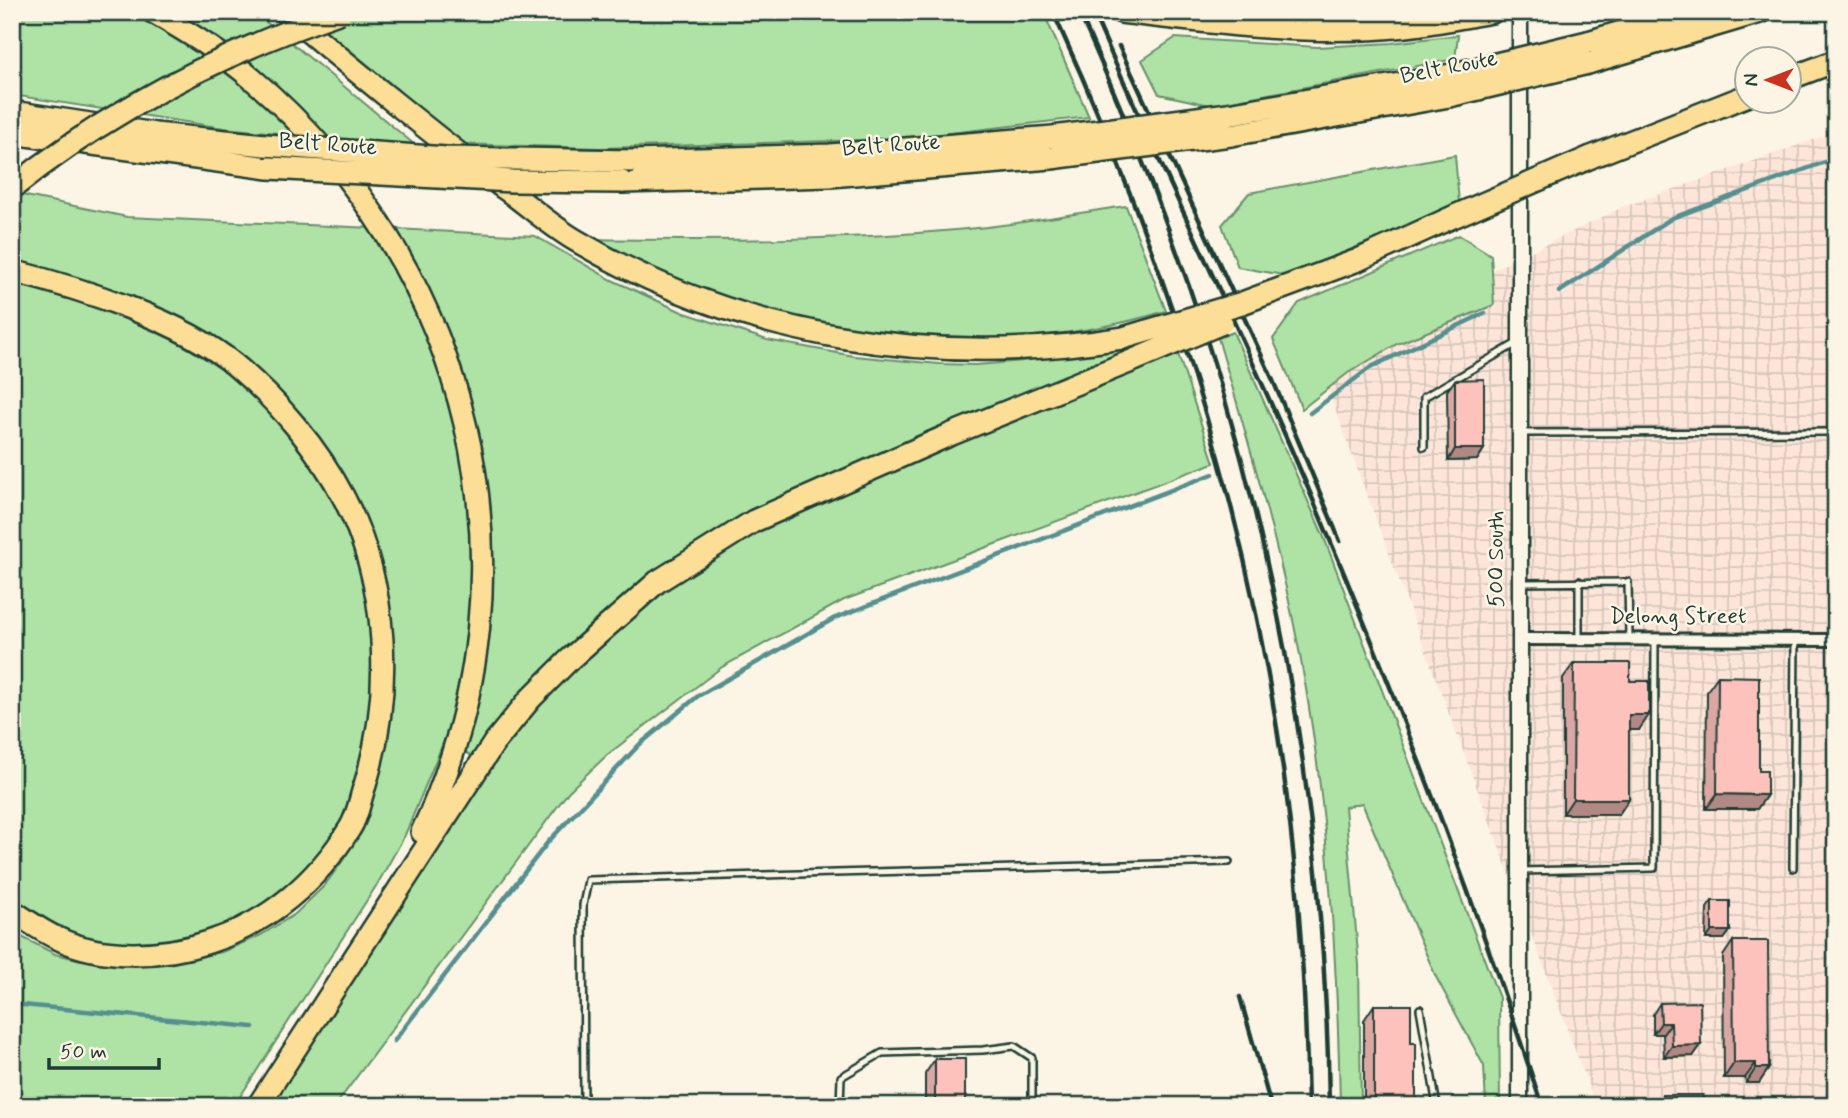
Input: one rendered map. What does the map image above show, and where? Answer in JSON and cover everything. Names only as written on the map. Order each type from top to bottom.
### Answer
[{"type":"highway","points":[[153,12],[249,76],[314,138],[354,186],[389,238],[427,310],[463,412],[480,509],[483,572],[473,677],[444,779],[387,906]]},
{"type":"highway","points":[[285,12],[442,142],[576,241],[653,281],[699,300],[798,331],[913,348],[1071,346],[1123,338],[1207,315],[1357,260]]},
{"type":"highway","points":[[12,188],[110,118],[171,83],[249,46],[341,12]]},
{"type":"highway","points":[[1121,12],[1264,26],[1348,28],[1405,26],[1492,12]]},
{"type":"highway","name":"Belt Route","points":[[1588,53],[1688,12]]},
{"type":"highway","name":"Belt Route","points":[[12,133],[269,168],[407,177],[622,182],[830,176],[1229,125],[1447,86],[1760,12]]},
{"type":"highway","points":[[1802,74],[1836,61]]},
{"type":"highway","points":[[258,1106],[494,743],[530,699],[657,582],[754,521],[947,436],[1251,311],[1357,260],[1591,157],[1732,102]]},
{"type":"highway","name":"Belt Route","points":[[12,112],[155,134],[446,158],[634,161],[1052,148]]},
{"type":"highway","points":[[12,271],[118,304],[152,318],[232,363],[262,391],[298,429],[344,498],[368,557],[382,622],[382,687],[373,759],[352,826],[313,877],[281,905],[253,924],[225,937],[195,947],[159,953],[123,953],[58,939],[12,911]]},
{"type":"street","name":"500 South","points":[[1520,12],[1520,1106]]},
{"type":"street","name":"Delong Street","points":[[1520,639],[1836,640]]},
{"type":"lane","points":[[1424,447],[1423,397],[1520,342]]},
{"type":"lane","points":[[1520,433],[1836,432]]},
{"type":"lane","points":[[1579,581],[1579,638]]},
{"type":"lane","points":[[1520,583],[1628,582],[1629,638]]},
{"type":"lane","points":[[1520,871],[1654,868],[1655,638]]},
{"type":"lane","points":[[1793,868],[1795,639]]},
{"type":"lane","points":[[584,1106],[583,905],[588,880],[1229,862]]},
{"type":"lane","points":[[1420,1009],[1437,1106]]},
{"type":"lane","points":[[840,1106],[841,1077],[882,1053],[983,1051],[1014,1046],[1032,1058],[1032,1106]]},
{"type":"shaded area","points":[[1836,132],[1836,1106],[1596,1106],[1315,356],[1623,207]]},
{"type":"green space","points":[[12,12],[135,12],[199,49],[231,73],[300,135],[224,128],[12,95]]},
{"type":"green space","points":[[172,12],[254,12],[415,145],[327,139],[254,71]]},
{"type":"green space","points":[[347,12],[991,12],[1046,18],[1089,117],[897,139],[601,148],[455,144],[309,25]]},
{"type":"green space","points":[[1200,12],[1406,12],[1311,18]]},
{"type":"green space","points":[[1458,35],[1455,59],[1210,105],[1159,94],[1142,60],[1175,38],[1317,47],[1392,43]]},
{"type":"green space","points":[[1455,155],[1459,203],[1289,276],[1238,267],[1222,225],[1249,193]]},
{"type":"green space","points":[[12,193],[127,217],[373,228],[438,359],[470,485],[474,604],[455,714],[405,835],[378,883],[234,1106],[12,1106],[12,932],[55,954],[81,960],[148,965],[222,952],[261,935],[295,914],[324,886],[344,859],[362,825],[377,783],[387,736],[358,516],[232,356],[12,264]]},
{"type":"green space","points":[[1126,206],[1166,311],[1051,335],[992,339],[874,333],[758,311],[687,290],[582,239],[730,240],[879,235],[996,226]]},
{"type":"green space","points":[[395,229],[535,236],[612,280],[682,312],[767,340],[854,356],[976,365],[1023,361],[1126,343],[1128,349],[786,495],[631,591],[552,661],[474,757],[463,751],[489,637],[493,584],[487,477],[463,373],[422,275]]},
{"type":"green space","points":[[1459,235],[1491,255],[1494,305],[1397,344],[1348,373],[1302,409],[1273,339],[1299,303]]},
{"type":"green space","points":[[12,283],[103,311],[161,334],[216,365],[241,385],[294,440],[322,482],[345,527],[366,594],[373,640],[374,687],[370,734],[358,780],[341,823],[316,861],[269,908],[254,917],[190,943],[154,946],[95,944],[12,909]]},
{"type":"green space","points":[[1233,332],[1323,535],[1499,998],[1500,1106],[1486,1106],[1484,1066],[1436,977],[1362,803],[1345,807],[1359,965],[1361,1106],[1340,1106],[1328,859],[1313,736],[1304,675],[1284,580],[1258,476],[1218,338]]},
{"type":"green space","points":[[1176,348],[1214,463],[844,600],[722,667],[607,755],[569,791],[335,1106],[272,1106],[480,779],[558,684],[658,593],[701,563],[781,519]]},
{"type":"building","points":[[1484,379],[1484,449],[1455,449],[1455,380]]},
{"type":"building","points":[[1574,663],[1630,663],[1630,681],[1649,681],[1649,715],[1629,715],[1629,799],[1573,799]]},
{"type":"building","points":[[1718,676],[1759,677],[1759,771],[1767,771],[1767,795],[1717,794]]},
{"type":"building","points":[[1712,901],[1730,901],[1730,931],[1712,931]]},
{"type":"building","points":[[1733,941],[1768,941],[1769,1068],[1756,1068],[1756,1063],[1734,1063]]},
{"type":"building","points":[[1700,1002],[1701,1045],[1672,1046],[1671,1023],[1661,1023],[1660,1003]]},
{"type":"building","points":[[1374,1005],[1411,1005],[1411,1043],[1416,1043],[1416,1106],[1374,1106]]},
{"type":"building","points":[[935,1059],[965,1059],[965,1106],[935,1106]]},
{"type":"building","points":[[1662,1095],[1703,1095],[1703,1106],[1662,1106]]},
{"type":"waterway","points":[[1559,292],[1672,218],[1836,158]]},
{"type":"waterway","points":[[1310,413],[1371,367],[1485,313]]},
{"type":"waterway","points":[[394,1041],[548,842],[639,745],[698,696],[835,618],[1213,474]]},
{"type":"waterway","points":[[12,1004],[253,1027]]},
{"type":"railway","points":[[1053,12],[1095,106],[1169,299],[1228,496],[1252,596],[1272,697],[1292,837],[1302,952],[1308,1106]]},
{"type":"railway","points":[[1079,12],[1140,155],[1194,301],[1249,486],[1269,573],[1287,661],[1312,838],[1321,927],[1329,1106]]},
{"type":"railway","points":[[1093,12],[1268,396],[1360,612],[1455,858],[1542,1106]]},
{"type":"railway","points":[[1119,46],[1272,378],[1340,541]]},
{"type":"railway","points":[[1240,997],[1271,1106]]}]
